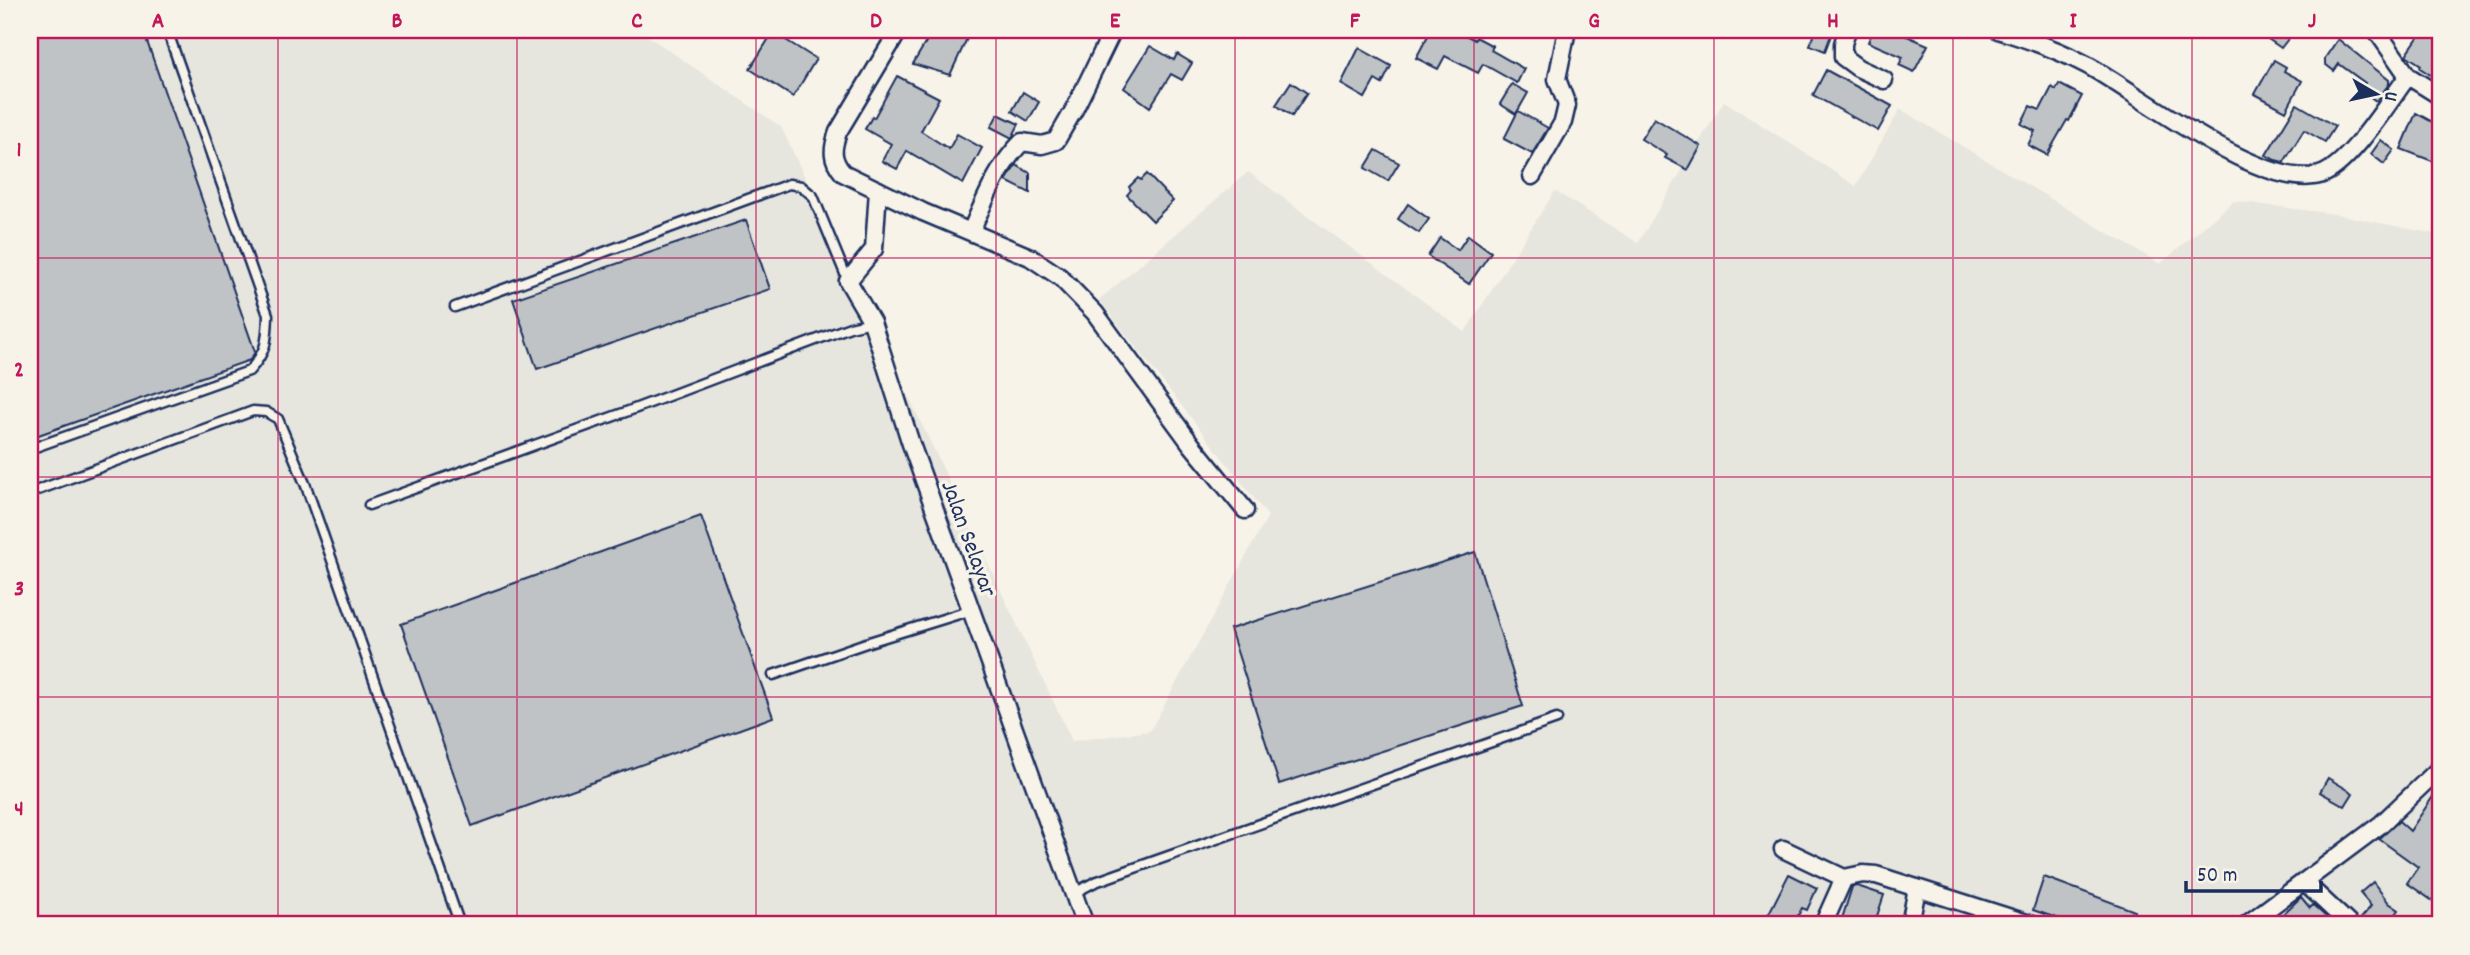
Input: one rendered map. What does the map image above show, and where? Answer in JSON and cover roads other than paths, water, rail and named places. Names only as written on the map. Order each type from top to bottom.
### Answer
[{"type":"street","points":[[899,30],[848,112],[833,145],[832,156],[843,173],[923,212],[1030,257],[1072,287],[1110,332],[1191,444],[1245,510]]},
{"type":"street","points":[[971,231],[1000,170],[1022,142],[1042,145],[1056,141],[1113,30]]},
{"type":"street","points":[[1532,176],[1563,122],[1567,106],[1557,79],[1567,30]]},
{"type":"street","points":[[1847,30],[1843,57],[1857,68],[1884,80]]},
{"type":"street","points":[[1998,30],[2086,64],[2229,152],[2263,167],[2296,177],[2322,174],[2341,161],[2408,76]]},
{"type":"street","points":[[2376,30],[2408,76],[2440,96]]},
{"type":"street","points":[[848,281],[874,249],[878,190]]},
{"type":"street","name":"Jalan Selayar","points":[[848,281],[872,322],[911,444],[1085,925]]},
{"type":"street","points":[[2246,925],[2380,825],[2440,768]]},
{"type":"street","points":[[1783,849],[1844,878],[1863,874],[1877,875],[2026,924]]},
{"type":"street","points":[[1823,925],[1844,878]]},
{"type":"street","points":[[2304,882],[2350,925]]},
{"type":"street","points":[[1910,925],[1917,888]]},
{"type":"lane","points":[[30,449],[249,371],[261,358],[267,342],[268,315],[167,30]]},
{"type":"lane","name":"Jalan Selayar","points":[[455,307],[789,184],[801,186],[813,196],[848,281]]},
{"type":"lane","points":[[369,505],[850,327],[872,322]]},
{"type":"lane","points":[[30,493],[253,411],[266,412],[278,419],[306,486],[460,925]]},
{"type":"lane","points":[[773,675],[972,610]]},
{"type":"lane","points":[[1074,893],[1095,882],[1557,719]]}]
